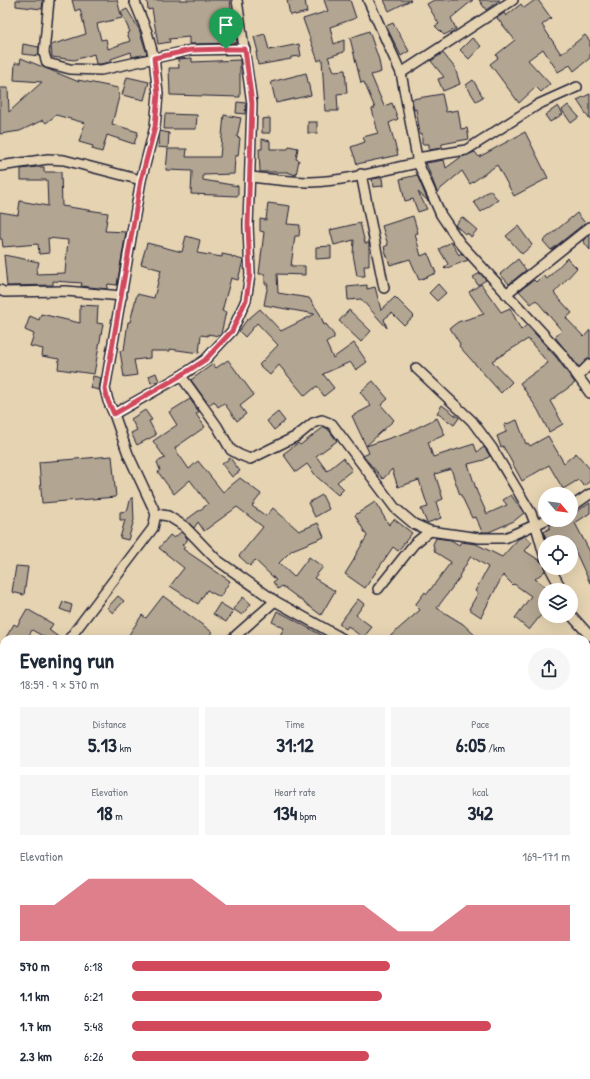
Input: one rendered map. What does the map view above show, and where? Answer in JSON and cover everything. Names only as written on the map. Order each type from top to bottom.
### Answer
[{"type":"street","points":[[49,0],[44,53],[47,63],[70,69],[101,70],[191,50],[245,49]]},
{"type":"street","points":[[73,635],[153,528],[156,514],[128,454],[105,389],[141,180],[155,127],[158,94],[154,58],[147,32],[134,0]]},
{"type":"street","points":[[114,414],[205,360],[232,331],[246,300],[250,275],[248,225],[252,103],[237,0]]},
{"type":"street","points":[[368,0],[401,73],[418,160],[441,215],[460,242],[561,353],[590,393]]},
{"type":"street","points":[[401,73],[513,0]]},
{"type":"street","points":[[250,177],[284,181],[313,182],[361,174],[466,150],[539,104],[577,86]]},
{"type":"street","points":[[0,166],[48,159],[64,160],[141,180]]},
{"type":"street","points":[[361,174],[384,288]]},
{"type":"street","points":[[506,294],[590,228]]},
{"type":"street","points":[[0,290],[4,292],[66,291],[122,296]]},
{"type":"street","points":[[578,376],[590,364]]},
{"type":"street","points":[[416,368],[472,421],[509,473],[536,526],[539,535]]},
{"type":"street","points":[[180,376],[217,426],[231,450],[240,455],[250,459],[297,436],[313,423],[322,420],[332,424],[395,508],[414,524],[430,531],[479,538],[505,538],[536,526]]},
{"type":"street","points":[[578,502],[590,494]]},
{"type":"street","points":[[156,514],[168,516],[184,526],[217,560],[275,601],[336,635]]},
{"type":"street","points":[[378,589],[414,544],[430,531]]},
{"type":"street","points":[[237,635],[275,601]]},
{"type":"street","points":[[578,623],[589,635]]},
{"type":"building","points":[[16,0],[43,0],[42,9],[16,6]]},
{"type":"building","points":[[72,0],[117,0],[122,18],[97,24],[101,40],[106,39],[108,49],[130,41],[127,33],[130,32],[121,12],[127,9],[139,29],[147,54],[132,57],[131,52],[111,59],[111,62],[100,64],[96,64],[94,54],[74,60],[52,57],[51,45],[86,34],[80,9],[75,11]]},
{"type":"building","points":[[147,0],[230,0],[233,29],[235,29],[237,43],[189,44],[189,37],[169,39],[170,42],[158,44],[152,9],[148,10]]},
{"type":"building","points":[[287,0],[305,0],[307,12],[290,15]]},
{"type":"building","points":[[324,0],[350,0],[356,18],[330,27],[334,44],[344,40],[344,52],[328,57],[334,71],[345,70],[347,93],[337,94],[338,111],[325,111],[322,59],[318,61],[303,19],[328,11]]},
{"type":"building","points":[[384,0],[411,0],[389,11]]},
{"type":"building","points":[[434,0],[473,0],[451,18],[456,29],[444,35],[435,26],[439,24],[427,4]]},
{"type":"building","points":[[479,0],[500,0],[486,10]]},
{"type":"building","points":[[535,0],[538,0],[551,18],[542,25],[561,54],[585,35],[590,41],[590,58],[574,71],[570,65],[558,72],[543,49],[528,60],[550,84],[541,92],[536,87],[519,103],[490,64],[498,58],[496,55],[515,40],[497,18],[504,13],[506,16],[521,4],[524,8]]},
{"type":"building","points":[[393,23],[409,51],[401,56],[386,26]]},
{"type":"building","points":[[369,31],[379,60],[381,72],[371,75],[384,106],[392,103],[398,119],[389,123],[398,155],[357,164],[351,147],[365,142],[363,137],[378,133],[372,109],[375,108],[364,82],[361,83],[350,38]]},
{"type":"building","points":[[265,34],[269,50],[299,44],[301,56],[258,65],[256,52],[258,52],[254,37]]},
{"type":"building","points":[[472,38],[481,46],[469,59],[460,50]]},
{"type":"building","points":[[23,44],[39,47],[39,56],[22,54]]},
{"type":"building","points":[[443,53],[455,68],[460,84],[443,91],[438,79],[444,77],[431,61]]},
{"type":"building","points":[[21,58],[79,82],[78,80],[118,88],[119,97],[112,124],[138,132],[134,144],[107,135],[102,152],[92,149],[93,146],[79,142],[85,123],[56,115],[46,123],[43,120],[20,131],[0,134],[0,88],[8,88],[9,112],[42,82],[14,80],[15,63],[20,63]]},
{"type":"building","points":[[192,58],[192,62],[240,60],[240,97],[170,95],[169,68],[179,68],[178,59]]},
{"type":"building","points":[[306,73],[311,95],[276,103],[271,82]]},
{"type":"building","points":[[127,77],[149,82],[144,100],[122,95]]},
{"type":"building","points":[[473,80],[483,97],[476,101],[466,85]]},
{"type":"building","points":[[442,94],[446,112],[458,110],[461,129],[467,128],[469,139],[442,144],[442,148],[429,150],[429,144],[422,144],[422,133],[420,134],[416,109],[414,110],[412,99]]},
{"type":"building","points":[[590,94],[590,120],[577,100]]},
{"type":"building","points":[[237,102],[246,103],[245,114],[236,113]]},
{"type":"building","points":[[568,105],[579,117],[571,123],[562,110]]},
{"type":"building","points":[[558,106],[563,114],[550,122],[545,115]]},
{"type":"building","points":[[165,114],[197,115],[196,129],[164,129]]},
{"type":"building","points":[[224,115],[241,118],[237,137],[240,138],[238,156],[235,156],[234,174],[203,175],[203,180],[238,186],[238,196],[191,194],[192,171],[166,170],[168,149],[187,149],[186,157],[220,157]]},
{"type":"building","points":[[270,118],[270,133],[262,133],[262,119]]},
{"type":"building","points":[[308,122],[317,122],[317,133],[308,133]]},
{"type":"building","points":[[160,131],[169,133],[168,148],[158,147]]},
{"type":"building","points":[[525,132],[548,178],[514,196],[497,165],[470,184],[462,171],[437,192],[426,163],[444,160],[446,168],[461,157],[475,152],[479,157]]},
{"type":"building","points":[[262,139],[270,141],[270,149],[288,149],[289,146],[298,148],[296,159],[299,160],[296,175],[287,172],[260,172],[259,149],[262,149]]},
{"type":"building","points":[[44,167],[44,172],[61,172],[62,206],[108,213],[105,231],[126,232],[117,285],[108,284],[107,289],[81,286],[82,283],[53,281],[53,285],[7,286],[4,255],[39,262],[36,274],[65,273],[68,240],[48,238],[49,253],[39,254],[38,244],[3,247],[2,239],[0,239],[0,212],[18,215],[20,201],[48,206],[47,180],[21,180],[21,169]]},
{"type":"building","points":[[417,175],[428,201],[418,192],[427,209],[418,212],[413,199],[405,201],[400,179]]},
{"type":"building","points":[[382,178],[383,186],[373,187],[372,179]]},
{"type":"building","points":[[490,190],[498,200],[481,212],[474,202]]},
{"type":"building","points":[[268,203],[290,206],[287,224],[300,225],[299,236],[295,236],[291,266],[305,266],[305,275],[277,274],[278,293],[309,298],[320,314],[324,325],[326,324],[334,335],[334,338],[326,343],[333,358],[354,343],[367,362],[356,370],[350,362],[323,374],[334,388],[324,396],[317,386],[305,396],[279,365],[270,375],[259,365],[278,345],[257,323],[245,337],[239,331],[246,321],[260,309],[281,331],[315,314],[264,305],[268,284],[265,284],[265,274],[259,274],[264,232],[260,231],[260,219],[266,220]]},
{"type":"building","points":[[577,213],[585,223],[551,250],[543,241]]},
{"type":"building","points":[[413,216],[418,233],[415,234],[421,256],[428,253],[436,273],[419,280],[410,259],[390,265],[384,247],[388,245],[382,226]]},
{"type":"building","points":[[462,217],[477,230],[471,237],[455,225]]},
{"type":"building","points":[[360,223],[365,243],[369,243],[369,266],[364,266],[365,276],[357,276],[353,254],[354,240],[334,245],[330,230]]},
{"type":"building","points":[[518,226],[532,245],[522,254],[506,236]]},
{"type":"building","points":[[590,235],[590,250],[583,241]]},
{"type":"building","points":[[186,236],[200,240],[197,253],[222,257],[222,254],[243,260],[238,280],[231,278],[222,311],[226,312],[221,334],[219,336],[208,334],[208,336],[201,335],[199,353],[170,349],[170,351],[150,351],[150,358],[134,360],[137,375],[124,377],[120,351],[124,350],[128,322],[130,322],[137,294],[154,298],[161,270],[141,264],[147,243],[182,252]]},
{"type":"building","points":[[451,242],[459,255],[461,253],[468,260],[445,269],[444,268],[448,264],[439,249]]},
{"type":"building","points":[[331,246],[331,258],[316,259],[316,247]]},
{"type":"building","points":[[567,258],[577,268],[554,293],[572,313],[566,318],[584,337],[590,330],[590,358],[579,367],[555,337],[562,331],[536,300],[531,304],[519,291],[534,280],[536,282],[543,275],[547,279]]},
{"type":"building","points":[[518,259],[526,270],[509,284],[500,274]]},
{"type":"building","points":[[480,273],[486,280],[478,285],[473,277]]},
{"type":"building","points":[[438,284],[446,293],[437,301],[429,293]]},
{"type":"building","points":[[481,284],[501,312],[510,308],[521,330],[527,325],[556,357],[575,383],[550,401],[563,424],[549,432],[538,410],[520,383],[548,363],[528,339],[492,361],[512,382],[501,393],[459,346],[460,344],[450,328],[458,322],[484,314],[469,292]]},
{"type":"building","points":[[367,285],[367,289],[375,287],[381,310],[395,297],[414,316],[404,325],[392,313],[384,319],[387,328],[361,299],[348,300],[347,287]]},
{"type":"building","points":[[80,305],[98,306],[97,323],[103,324],[94,374],[58,369],[59,359],[42,356],[43,349],[30,346],[34,334],[25,330],[30,316],[39,320],[41,314],[80,323]]},
{"type":"building","points":[[349,310],[371,331],[361,342],[339,321]]},
{"type":"building","points":[[228,360],[254,395],[240,406],[246,414],[237,421],[224,403],[218,407],[214,401],[209,405],[191,380],[213,364],[216,368]]},
{"type":"building","points":[[156,373],[159,381],[151,383],[149,376]]},
{"type":"building","points":[[93,376],[101,378],[99,390],[90,388]]},
{"type":"building","points":[[373,381],[388,399],[381,405],[394,420],[366,446],[352,416],[371,406],[360,392]]},
{"type":"building","points":[[190,399],[199,412],[196,414],[205,427],[175,449],[189,469],[198,461],[223,492],[240,478],[261,494],[252,506],[266,516],[273,508],[299,531],[318,523],[324,537],[292,550],[279,563],[294,577],[309,557],[323,567],[314,578],[335,591],[321,615],[282,586],[278,589],[273,582],[276,580],[255,560],[250,566],[239,556],[263,527],[237,507],[204,531],[198,522],[194,528],[186,520],[208,504],[190,480],[174,494],[158,472],[160,470],[157,462],[165,458],[153,441],[177,425],[169,412]]},
{"type":"building","points":[[442,405],[459,418],[454,425],[437,413]]},
{"type":"building","points":[[145,410],[152,420],[149,421],[156,435],[137,445],[131,433],[137,430],[131,419]]},
{"type":"building","points":[[278,412],[285,421],[274,430],[267,421]]},
{"type":"building","points":[[437,418],[445,435],[428,442],[433,457],[474,444],[477,452],[484,447],[490,456],[484,460],[468,464],[477,492],[487,514],[507,505],[503,500],[511,495],[524,513],[514,521],[489,532],[482,532],[476,517],[472,518],[460,495],[451,469],[435,474],[443,499],[436,502],[441,518],[427,523],[421,509],[428,507],[419,480],[398,487],[392,469],[383,479],[363,456],[369,453],[366,446],[408,432]]},
{"type":"building","points":[[517,420],[526,444],[528,443],[530,446],[548,436],[564,463],[576,453],[590,469],[590,481],[584,486],[578,480],[566,487],[562,487],[549,465],[522,481],[503,446],[501,447],[497,436],[506,432],[504,425]]},
{"type":"building","points":[[324,427],[328,429],[337,441],[316,456],[327,471],[343,458],[352,470],[337,482],[344,489],[338,495],[317,477],[307,464],[296,472],[283,454],[298,443],[300,445]]},
{"type":"building","points":[[112,456],[116,497],[42,503],[39,462]]},
{"type":"building","points":[[230,458],[240,471],[232,477],[222,464]]},
{"type":"building","points":[[322,495],[329,509],[315,517],[308,503]]},
{"type":"building","points":[[131,498],[133,498],[134,520],[128,540],[120,538],[125,520],[120,520],[120,512],[127,511]]},
{"type":"building","points":[[375,502],[389,525],[394,519],[412,533],[398,551],[393,547],[365,588],[345,574],[367,536],[355,515]]},
{"type":"building","points":[[590,503],[590,513],[578,521],[578,511]]},
{"type":"building","points":[[577,527],[590,552],[590,583],[578,557],[578,535],[545,535],[544,532],[550,528]]},
{"type":"building","points":[[181,532],[187,538],[187,541],[182,545],[185,547],[183,549],[230,581],[220,597],[207,590],[198,604],[170,586],[184,568],[159,548],[170,535],[174,538]]},
{"type":"building","points":[[525,536],[532,542],[525,551],[538,559],[538,575],[540,575],[535,579],[541,583],[538,583],[538,619],[529,630],[515,618],[531,596],[514,584],[513,585],[503,575],[481,617],[469,609],[478,593],[475,591],[488,567],[471,556],[459,576],[460,577],[437,608],[463,624],[475,635],[392,635],[420,610],[415,605],[425,592],[427,594],[451,562],[435,552],[433,544],[436,538],[451,540],[459,545],[461,542],[476,544],[502,557],[518,539]]},
{"type":"building","points":[[16,566],[28,567],[24,595],[12,592]]},
{"type":"building","points":[[118,596],[124,601],[113,613],[107,608]]},
{"type":"building","points":[[163,596],[212,632],[210,635],[129,635],[142,615],[146,618]]},
{"type":"building","points":[[243,597],[251,604],[242,615],[233,609]]},
{"type":"building","points":[[358,599],[364,604],[356,615],[372,627],[365,635],[359,635],[348,626],[346,629],[339,624]]},
{"type":"building","points":[[63,602],[72,605],[70,613],[60,609]]},
{"type":"building","points":[[220,603],[233,611],[226,622],[213,614]]},
{"type":"building","points":[[27,609],[53,624],[49,630],[56,635],[41,635],[32,630],[29,635],[7,635],[14,624],[17,626]]},
{"type":"building","points":[[277,611],[321,635],[280,635],[284,628],[272,622]]},
{"type":"route","points":[[226,49],[245,49],[252,103],[248,225],[250,275],[246,300],[232,331],[205,360],[114,414],[108,401],[105,389],[132,242],[141,180],[155,127],[158,94],[154,58],[191,50],[226,49]]}]
